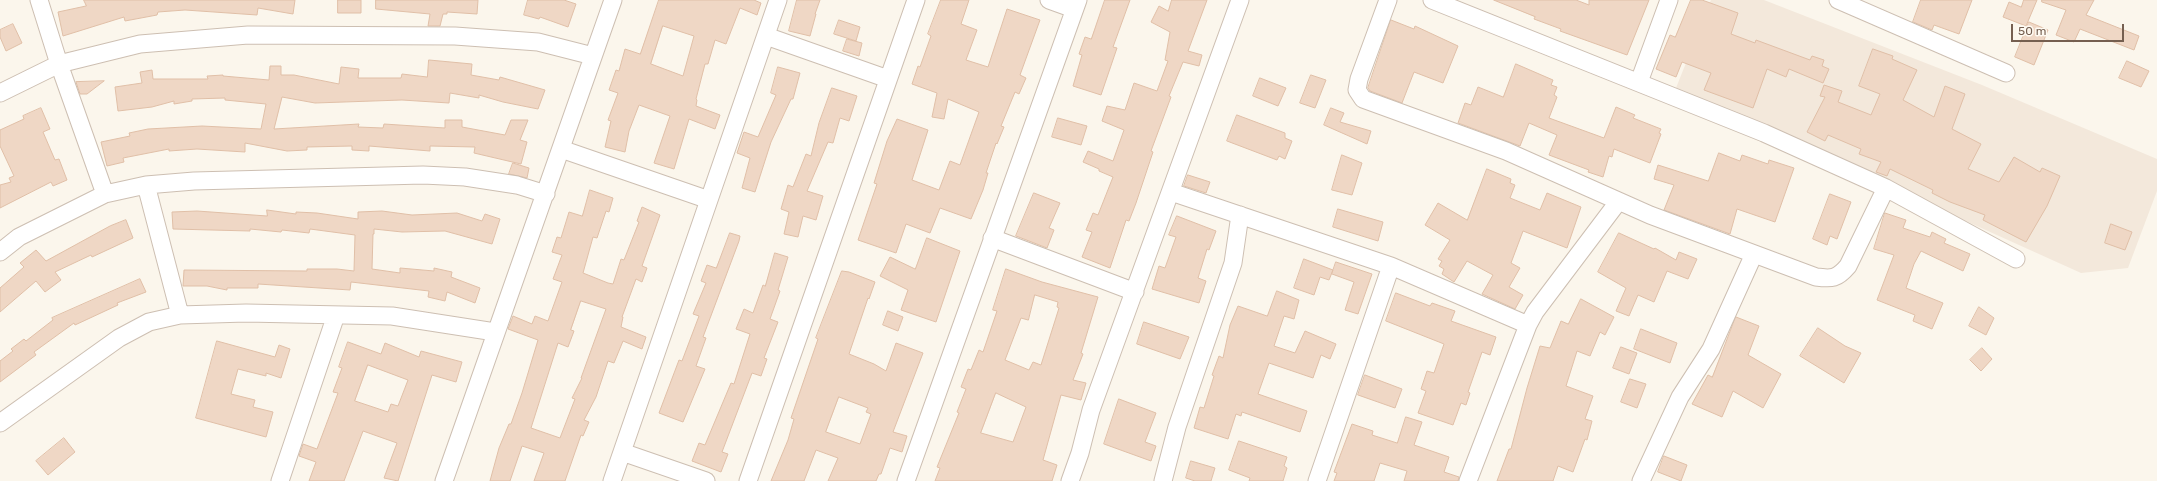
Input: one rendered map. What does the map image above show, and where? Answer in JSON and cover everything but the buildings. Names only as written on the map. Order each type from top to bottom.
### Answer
[{"type":"street","points":[[39,0],[59,64],[105,194]]},
{"type":"street","points":[[444,481],[495,332],[546,194],[613,0]]},
{"type":"street","points":[[612,481],[778,0]]},
{"type":"street","points":[[748,481],[916,0]]},
{"type":"street","points":[[906,481],[1076,4],[1049,0]]},
{"type":"street","points":[[1070,481],[1080,453],[1091,410],[1240,0]]},
{"type":"street","points":[[1388,0],[1359,79],[1357,90],[1363,99],[1506,151],[1618,202],[1754,254],[1816,277],[1828,279],[1840,276],[1848,266],[1886,188]]},
{"type":"street","points":[[1432,0],[1764,133],[1886,188],[2016,259]]},
{"type":"street","points":[[1639,82],[1669,0]]},
{"type":"street","points":[[1838,0],[2006,73]]},
{"type":"street","points":[[0,93],[59,64],[140,44],[248,35],[454,36],[538,42],[593,56]]},
{"type":"street","points":[[766,36],[888,79]]},
{"type":"street","points":[[561,149],[709,200]]},
{"type":"street","points":[[0,252],[19,237],[105,194],[146,185],[194,181],[423,175],[465,177],[517,185],[546,194]]},
{"type":"street","points":[[146,185],[180,315]]},
{"type":"street","points":[[1171,192],[1391,266],[1528,324]]},
{"type":"street","points":[[1468,481],[1528,324],[1535,312],[1618,202]]},
{"type":"street","points":[[1163,481],[1177,427],[1233,263],[1240,215]]},
{"type":"street","points":[[992,238],[1135,292]]},
{"type":"street","points":[[1641,481],[1680,397],[1711,348],[1754,254]]},
{"type":"street","points":[[1317,481],[1391,266]]},
{"type":"street","points":[[0,423],[119,338],[150,322],[180,315],[246,313],[392,316],[495,332]]},
{"type":"street","points":[[280,481],[336,315]]},
{"type":"street","points":[[622,452],[706,481]]},
{"type":"shaded area","points":[[1711,0],[1764,0],[1982,85],[2157,159],[2157,191],[2128,268],[2081,273],[1875,180],[1674,93]]}]
